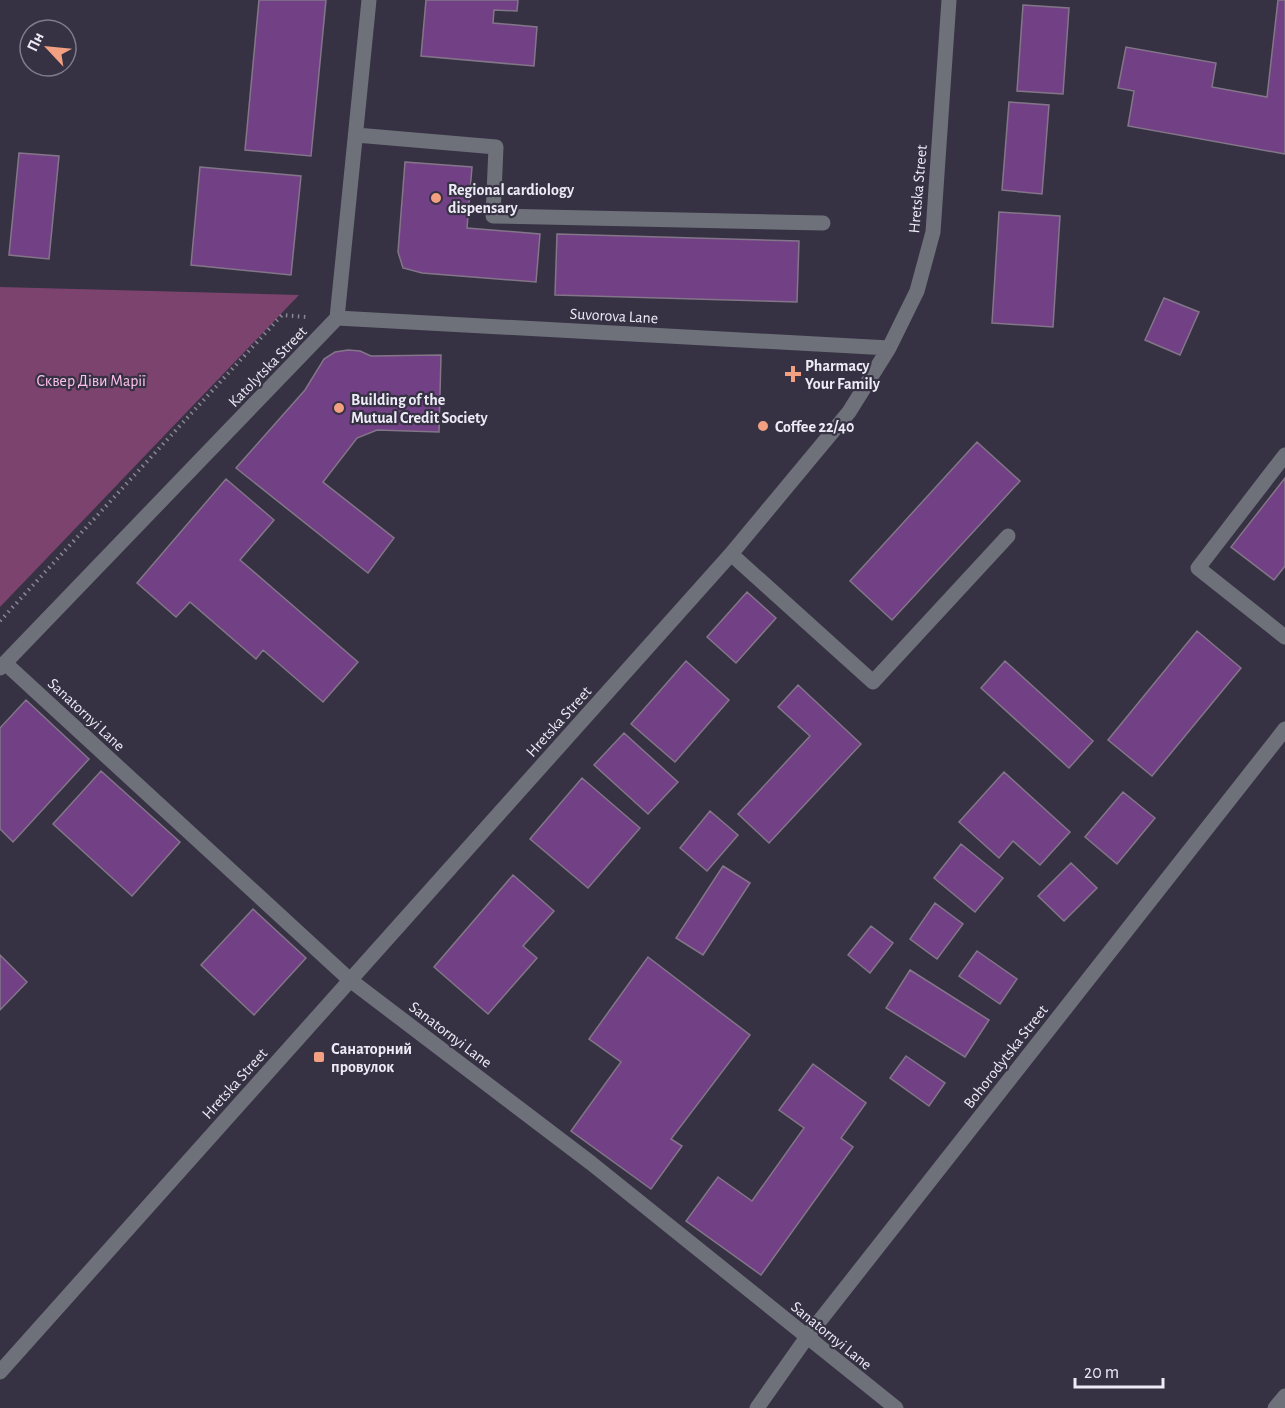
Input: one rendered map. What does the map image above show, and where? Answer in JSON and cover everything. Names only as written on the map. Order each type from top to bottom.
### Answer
[{"type":"street","points":[[337,318],[369,0]]},
{"type":"street","name":"Hretska Street","points":[[0,1372],[731,554],[849,412],[889,348],[917,291],[933,232],[949,0]]},
{"type":"street","points":[[356,135],[496,147],[493,216],[823,223]]},
{"type":"street","name":"Suvorova Lane","points":[[337,318],[889,348]]},
{"type":"street","name":"Katolytska Street","points":[[3,665],[337,318]]},
{"type":"street","points":[[1285,455],[1198,568],[1285,637]]},
{"type":"street","points":[[731,554],[873,682],[1008,536]]},
{"type":"street","name":"Sanatornyi Lane","points":[[3,665],[350,980],[591,1163],[896,1408]]},
{"type":"street","name":"Bohorodytska Street","points":[[757,1408],[807,1338],[1285,729]]},
{"type":"street","points":[[1275,1408],[1285,1396]]},
{"type":"path","points":[[0,621],[282,315],[337,318]]},
{"type":"green space","name":"Сквер Діви Марії","points":[[0,287],[299,295],[0,607]]},
{"type":"building","points":[[259,0],[326,0],[311,156],[245,150]]},
{"type":"building","points":[[426,0],[518,0],[517,11],[494,10],[493,23],[537,27],[534,66],[421,56]]},
{"type":"building","points":[[1278,0],[1285,0],[1285,154],[1128,126],[1134,91],[1118,88],[1126,47],[1216,63],[1212,87],[1267,97]]},
{"type":"building","points":[[1023,5],[1069,8],[1063,94],[1017,91]]},
{"type":"building","points":[[1009,102],[1049,105],[1042,194],[1002,190]]},
{"type":"building","points":[[19,153],[59,156],[49,259],[9,255]]},
{"type":"building","name":"Regional cardiology dispensary","points":[[405,162],[472,167],[467,228],[540,234],[536,282],[422,273],[403,268],[398,252]]},
{"type":"building","points":[[200,167],[301,176],[291,275],[191,265]]},
{"type":"building","points":[[999,212],[1060,216],[1053,327],[992,323]]},
{"type":"building","points":[[557,234],[799,241],[797,302],[555,295]]},
{"type":"building","points":[[1164,298],[1199,312],[1180,355],[1145,340]]},
{"type":"building","points":[[360,351],[371,356],[441,355],[439,432],[377,430],[357,438],[323,482],[394,538],[368,573],[236,468],[305,390],[324,359],[335,352]]},
{"type":"building","points":[[977,442],[1020,481],[892,620],[850,581]]},
{"type":"building","points":[[1285,478],[1285,566],[1274,580],[1231,547]]},
{"type":"building","points":[[226,479],[274,520],[240,560],[358,662],[323,702],[263,650],[256,659],[190,602],[176,617],[137,583]]},
{"type":"building","points":[[747,592],[776,618],[736,663],[707,637]]},
{"type":"building","points":[[1197,631],[1241,668],[1152,776],[1108,740]]},
{"type":"building","points":[[686,661],[729,700],[675,762],[631,724]]},
{"type":"building","points":[[1005,661],[1093,741],[1069,768],[981,688]]},
{"type":"building","points":[[798,685],[861,744],[769,843],[738,814],[810,736],[778,707]]},
{"type":"building","points":[[26,700],[89,759],[13,842],[0,829],[0,728]]},
{"type":"building","points":[[624,733],[678,782],[648,814],[594,765]]},
{"type":"building","points":[[101,771],[180,842],[132,896],[53,824]]},
{"type":"building","points":[[1004,772],[1070,832],[1040,865],[1013,841],[999,858],[959,822]]},
{"type":"building","points":[[582,778],[640,828],[588,888],[530,839]]},
{"type":"building","points":[[1123,792],[1155,818],[1117,864],[1085,837]]},
{"type":"building","points":[[710,811],[738,835],[707,871],[680,848]]},
{"type":"building","points":[[961,844],[1003,878],[975,912],[934,878]]},
{"type":"building","points":[[1071,863],[1097,888],[1064,921],[1038,896]]},
{"type":"building","points":[[723,866],[750,883],[703,955],[676,938]]},
{"type":"building","points":[[513,875],[554,911],[523,946],[537,958],[488,1014],[434,967]]},
{"type":"building","points":[[935,903],[963,924],[937,959],[910,939]]},
{"type":"building","points":[[253,909],[306,958],[254,1015],[201,965]]},
{"type":"building","points":[[871,926],[893,943],[870,973],[848,955]]},
{"type":"building","points":[[977,951],[1017,979],[1000,1004],[959,976]]},
{"type":"building","points":[[0,955],[27,982],[0,1010]]},
{"type":"building","points":[[648,957],[750,1035],[671,1139],[682,1146],[651,1189],[571,1131],[621,1062],[589,1039]]},
{"type":"building","points":[[910,970],[989,1020],[965,1057],[886,1008]]},
{"type":"building","points":[[906,1056],[945,1083],[929,1106],[890,1078]]},
{"type":"building","points":[[813,1064],[866,1103],[841,1138],[853,1147],[761,1275],[686,1221],[718,1177],[752,1201],[804,1128],[779,1110]]},
{"type":"place","name":"Regional cardiology dispensary","points":[[436,198]]},
{"type":"place","name":"Pharmacy Your Family","points":[[793,374]]},
{"type":"place","name":"Building of the Mutual Credit Society","points":[[339,408]]},
{"type":"place","name":"Coffee 22/40","points":[[763,426]]},
{"type":"place","name":"Санаторний провулок","points":[[319,1057]]}]
